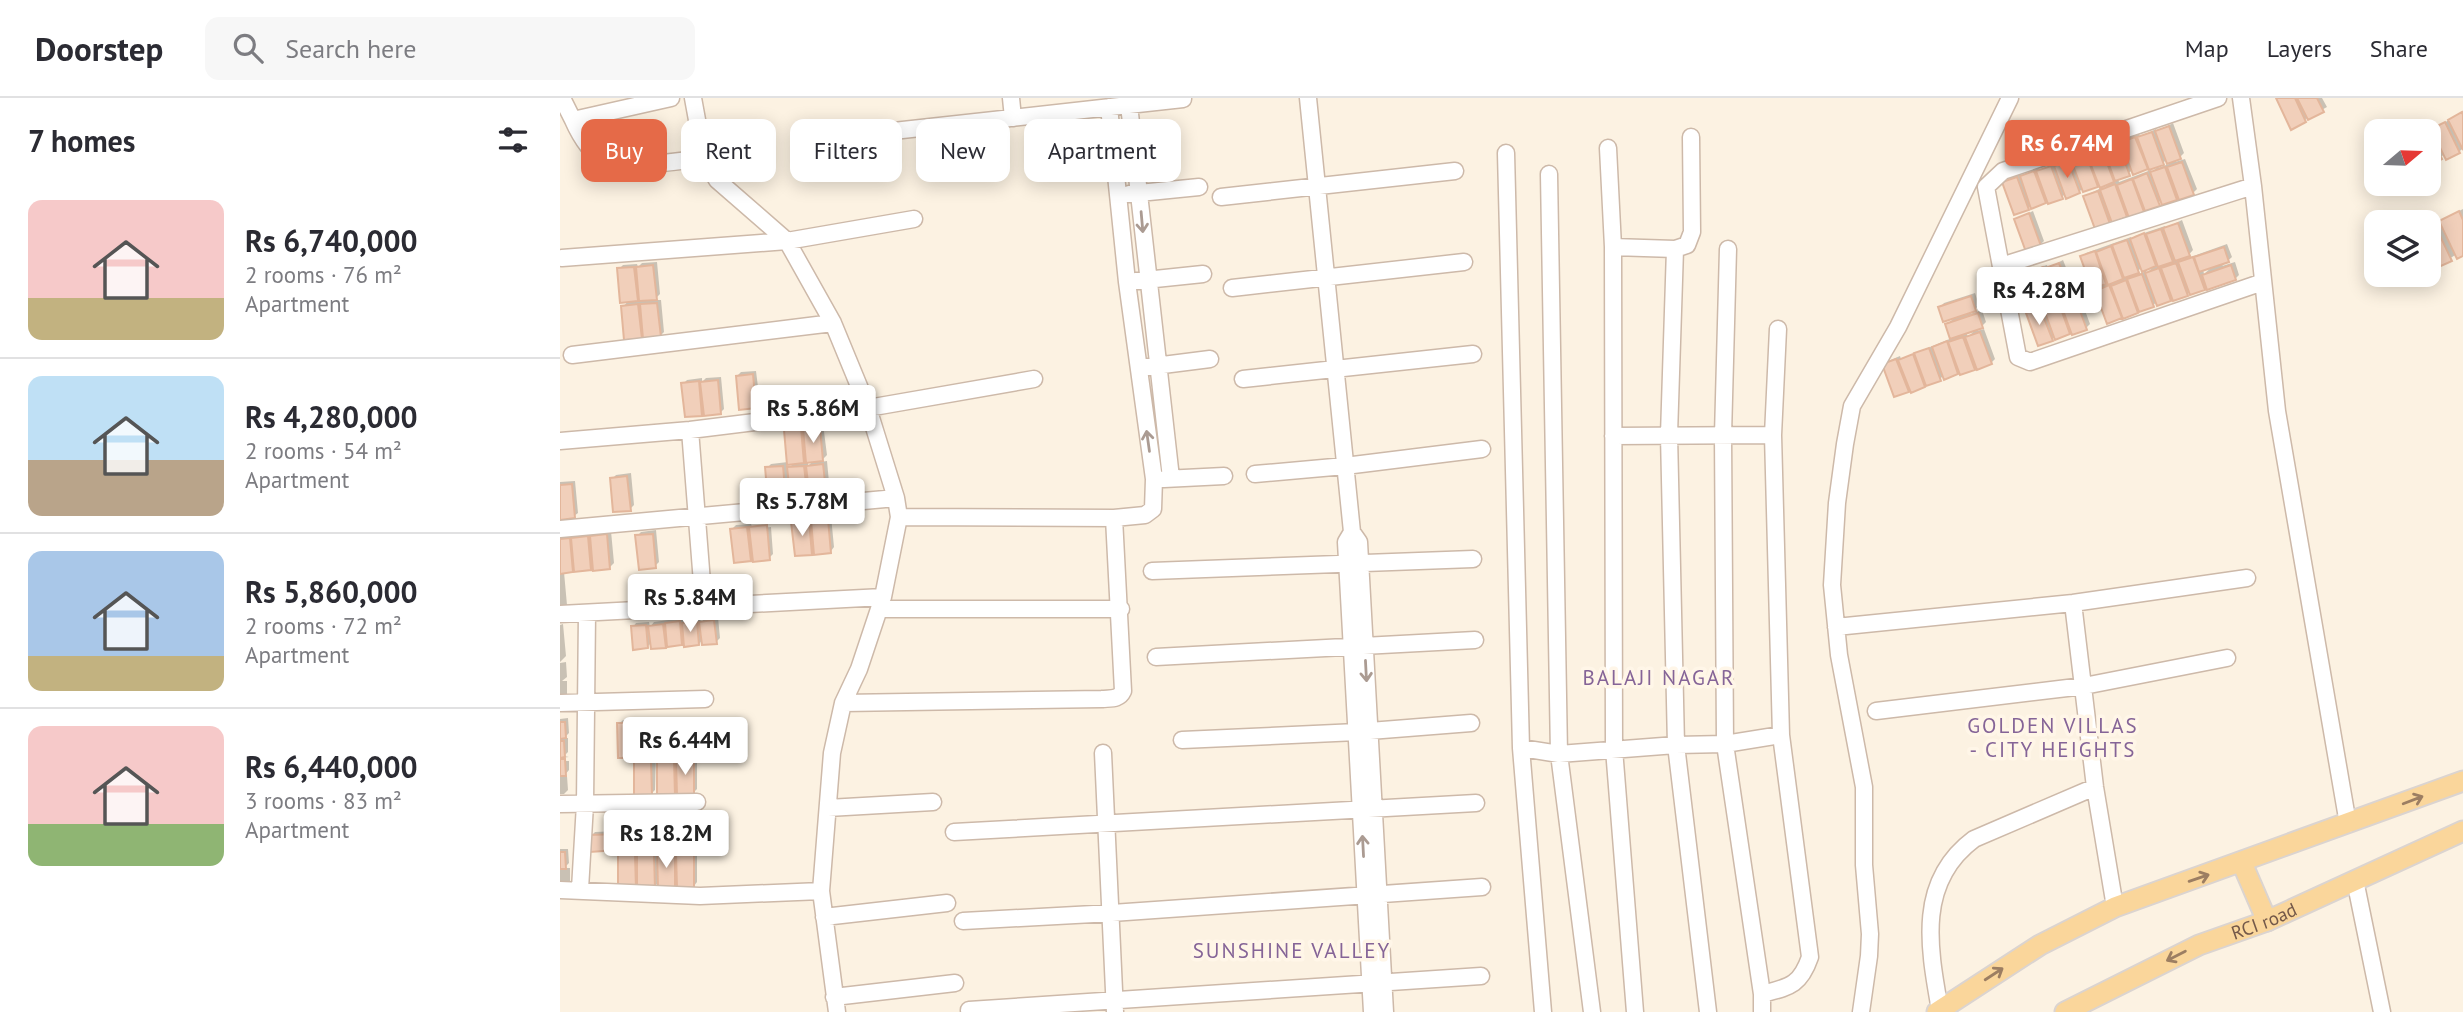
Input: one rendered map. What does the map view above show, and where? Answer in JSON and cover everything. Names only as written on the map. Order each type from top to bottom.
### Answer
[{"type":"main road","points":[[1938,1011],[2040,945],[2115,907],[2463,781]]},
{"type":"main road","name":"RCI road","points":[[2064,1012],[2199,945],[2266,921],[2463,831]]},
{"type":"main road","points":[[2242,863],[2266,921]]},
{"type":"street","points":[[573,120],[671,98]]},
{"type":"street","points":[[693,98],[697,119]]},
{"type":"street","points":[[1011,98],[1013,118]]},
{"type":"street","points":[[1308,98],[1352,532],[1346,542],[1354,563],[1377,983],[1385,1012]]},
{"type":"street","points":[[1861,1012],[1870,934],[1864,865],[1864,787],[1839,655],[1832,585],[1837,503],[1852,406],[1898,327],[2010,98]]},
{"type":"street","points":[[2218,98],[2003,172],[1986,187],[2018,357],[2029,362],[2263,282]]},
{"type":"street","points":[[2241,98],[2277,411],[2348,824]]},
{"type":"street","points":[[562,99],[578,131],[599,159],[614,166],[681,160]]},
{"type":"street","points":[[902,130],[1183,99]]},
{"type":"street","points":[[1129,105],[1171,478]]},
{"type":"street","points":[[899,517],[1114,518],[1144,515],[1153,509],[1154,479],[1127,282],[1109,107]]},
{"type":"street","points":[[1612,247],[1675,250],[1688,245],[1692,232],[1691,137]]},
{"type":"street","points":[[1608,148],[1612,247],[1614,749],[1634,1012]]},
{"type":"street","points":[[1506,153],[1521,748],[1543,1012]]},
{"type":"street","points":[[1221,197],[1455,171]]},
{"type":"street","points":[[1549,174],[1559,754],[1592,1012]]},
{"type":"street","points":[[719,182],[787,241],[833,323],[868,408],[896,498],[899,517],[881,603],[859,669],[843,703],[832,752],[821,891],[836,1005],[956,983]]},
{"type":"street","points":[[2001,266],[2253,186]]},
{"type":"street","points":[[1120,195],[1199,187]]},
{"type":"street","points":[[562,258],[787,241],[914,219]]},
{"type":"street","points":[[1728,249],[1723,435],[1725,744],[1762,994],[1762,1012]]},
{"type":"street","points":[[1675,250],[1669,435],[1676,745],[1708,1012]]},
{"type":"street","points":[[1232,288],[1464,262]]},
{"type":"street","points":[[1127,282],[1203,274]]},
{"type":"street","points":[[572,355],[833,323]]},
{"type":"street","points":[[1762,994],[1797,982],[1810,957],[1781,735],[1773,435],[1778,329]]},
{"type":"street","points":[[1243,379],[1473,354]]},
{"type":"street","points":[[1138,368],[1210,359]]},
{"type":"street","points":[[560,441],[690,430],[868,408],[1034,379]]},
{"type":"street","points":[[690,430],[705,608]]},
{"type":"street","points":[[1613,436],[1773,435]]},
{"type":"street","points":[[1255,474],[1482,449]]},
{"type":"street","points":[[1154,479],[1224,476]]},
{"type":"street","points":[[560,529],[896,498]]},
{"type":"street","points":[[843,703],[1119,697],[1124,691],[1114,518]]},
{"type":"street","points":[[1152,571],[1473,559]]},
{"type":"street","points":[[1836,627],[2073,603],[2247,578]]},
{"type":"street","points":[[560,614],[881,603],[1121,609]]},
{"type":"street","points":[[2073,603],[2095,787],[2115,907]]},
{"type":"street","points":[[580,889],[585,804],[587,613]]},
{"type":"street","points":[[1156,657],[1475,640]]},
{"type":"street","points":[[1876,710],[2084,686],[2227,658]]},
{"type":"street","points":[[560,703],[705,699]]},
{"type":"street","points":[[1182,740],[1471,723]]},
{"type":"street","points":[[1521,748],[1559,754],[1725,744],[1781,735]]},
{"type":"street","points":[[1103,753],[1115,1007]]},
{"type":"street","points":[[1938,1011],[1930,924],[1935,892],[1944,870],[1961,849],[1974,839],[2095,787]]},
{"type":"street","points":[[560,804],[697,802]]},
{"type":"street","points":[[828,808],[933,802]]},
{"type":"street","points":[[954,832],[1476,803]]},
{"type":"street","points":[[2355,880],[2382,1012]]},
{"type":"street","points":[[963,921],[1482,887]]},
{"type":"street","points":[[560,890],[700,896],[821,891]]},
{"type":"street","points":[[824,917],[947,903]]},
{"type":"street","points":[[969,1010],[1115,1007],[1481,976]]},
{"type":"street","points":[[1372,1012],[1377,983]]},
{"type":"building","points":[[2276,98],[2295,98],[2306,122],[2291,130]]},
{"type":"building","points":[[2297,98],[2317,98],[2324,112],[2308,120]]},
{"type":"building","points":[[2462,112],[2463,115],[2463,150],[2448,120]]},
{"type":"building","points":[[2445,122],[2460,153],[2446,160],[2441,150],[2441,124]]},
{"type":"building","points":[[2169,126],[2181,159],[2167,164],[2155,131]]},
{"type":"building","points":[[2152,132],[2164,165],[2149,170],[2137,137]]},
{"type":"building","points":[[2135,137],[2148,169],[2133,175],[2121,142]]},
{"type":"building","points":[[2118,143],[2130,176],[2115,181],[2103,148]]},
{"type":"building","points":[[2102,149],[2114,182],[2100,188],[2087,155]]},
{"type":"building","points":[[2086,154],[2098,187],[2083,192],[2071,160]]},
{"type":"building","points":[[2068,161],[2080,193],[2066,199],[2054,166]]},
{"type":"building","points":[[2182,162],[2194,195],[2179,200],[2167,167]]},
{"type":"building","points":[[2051,166],[2063,199],[2048,204],[2036,171]]},
{"type":"building","points":[[2165,167],[2177,200],[2162,205],[2150,172]]},
{"type":"building","points":[[2034,171],[2046,203],[2031,209],[2020,176]]},
{"type":"building","points":[[2147,173],[2160,206],[2145,211],[2133,179]]},
{"type":"building","points":[[2017,177],[2029,210],[2014,215],[2002,182]]},
{"type":"building","points":[[2132,179],[2144,212],[2129,218],[2117,185]]},
{"type":"building","points":[[2115,184],[2127,217],[2112,223],[2100,190]]},
{"type":"building","points":[[2098,191],[2110,224],[2095,229],[2083,196]]},
{"type":"building","points":[[2459,211],[2463,220],[2463,256],[2457,259],[2441,220]]},
{"type":"building","points":[[2029,213],[2041,246],[2026,252],[2014,219]]},
{"type":"building","points":[[2178,223],[2190,256],[2175,261],[2163,228]]},
{"type":"building","points":[[2161,229],[2173,262],[2158,267],[2146,234]]},
{"type":"building","points":[[2144,233],[2156,266],[2142,272],[2130,239]]},
{"type":"building","points":[[2441,238],[2452,261],[2441,266]]},
{"type":"building","points":[[2127,240],[2139,273],[2124,278],[2112,245]]},
{"type":"building","points":[[2111,246],[2123,279],[2108,285],[2096,252]]},
{"type":"building","points":[[2224,247],[2229,262],[2199,272],[2194,257]]},
{"type":"building","points":[[2095,251],[2106,284],[2092,289],[2080,256]]},
{"type":"building","points":[[2193,257],[2205,290],[2190,295],[2178,262]]},
{"type":"building","points":[[2059,263],[2072,295],[2057,301],[2045,268]]},
{"type":"building","points":[[2176,263],[2188,296],[2173,301],[2161,268]]},
{"type":"building","points":[[653,265],[657,300],[639,301],[636,267]]},
{"type":"building","points":[[2231,265],[2236,280],[2207,290],[2202,275]]},
{"type":"building","points":[[634,267],[638,301],[620,303],[617,268]]},
{"type":"building","points":[[2043,267],[2055,300],[2040,306],[2028,273]]},
{"type":"building","points":[[2159,268],[2171,301],[2157,306],[2145,273]]},
{"type":"building","points":[[2142,274],[2154,307],[2139,312],[2127,279]]},
{"type":"building","points":[[2126,280],[2138,313],[2123,319],[2111,286]]},
{"type":"building","points":[[2109,285],[2122,318],[2107,324],[2095,291]]},
{"type":"building","points":[[1971,296],[1976,311],[1943,322],[1938,307]]},
{"type":"building","points":[[2075,297],[2087,330],[2072,335],[2060,302]]},
{"type":"building","points":[[2058,301],[2070,334],[2055,340],[2043,307]]},
{"type":"building","points":[[657,303],[661,337],[643,339],[640,304]]},
{"type":"building","points":[[638,304],[642,339],[624,340],[621,306]]},
{"type":"building","points":[[2040,308],[2053,341],[2038,346],[2026,313]]},
{"type":"building","points":[[1978,313],[1983,328],[1950,339],[1945,324]]},
{"type":"building","points":[[1980,332],[1992,364],[1977,370],[1965,337]]},
{"type":"building","points":[[1963,337],[1975,370],[1960,375],[1948,342]]},
{"type":"building","points":[[1947,341],[1958,374],[1944,380],[1932,347]]},
{"type":"building","points":[[1929,348],[1941,381],[1926,386],[1914,353]]},
{"type":"building","points":[[1913,354],[1925,387],[1911,393],[1898,360]]},
{"type":"building","points":[[1896,359],[1909,392],[1894,397],[1882,364]]},
{"type":"building","points":[[753,374],[756,408],[739,410],[736,376]]},
{"type":"building","points":[[718,380],[721,414],[704,416],[700,382]]},
{"type":"building","points":[[699,381],[702,416],[685,417],[681,383]]},
{"type":"building","points":[[820,427],[823,461],[806,463],[803,428]]},
{"type":"building","points":[[801,428],[804,463],[787,465],[784,430]]},
{"type":"building","points":[[823,464],[827,499],[810,500],[806,466]]},
{"type":"building","points":[[783,466],[786,500],[768,502],[765,467]]},
{"type":"building","points":[[804,466],[808,500],[791,502],[787,467]]},
{"type":"building","points":[[627,476],[631,511],[613,512],[610,478]]},
{"type":"building","points":[[572,484],[575,518],[560,520],[560,485]]},
{"type":"building","points":[[828,519],[831,553],[814,555],[811,520]]},
{"type":"building","points":[[809,520],[812,555],[795,556],[791,522]]},
{"type":"building","points":[[767,525],[770,560],[753,562],[749,527]]},
{"type":"building","points":[[747,527],[751,561],[734,563],[730,529]]},
{"type":"building","points":[[607,534],[610,569],[593,571],[590,536]]},
{"type":"building","points":[[653,534],[656,568],[639,570],[635,535]]},
{"type":"building","points":[[588,536],[591,570],[574,572],[571,538]]},
{"type":"building","points":[[570,538],[573,572],[560,574],[560,539]]},
{"type":"building","points":[[714,620],[717,644],[702,645],[699,622]]},
{"type":"building","points":[[680,621],[682,645],[667,647],[665,623]]},
{"type":"building","points":[[697,621],[699,645],[684,647],[682,623]]},
{"type":"building","points":[[663,624],[666,648],[651,649],[648,626]]},
{"type":"building","points":[[646,625],[648,648],[633,650],[631,626]]},
{"type":"building","points":[[696,720],[696,755],[679,755],[678,721]]},
{"type":"building","points":[[560,722],[565,722],[566,738],[560,739]]},
{"type":"building","points":[[617,723],[634,723],[635,758],[618,758]]},
{"type":"building","points":[[636,723],[654,723],[654,758],[637,758]]},
{"type":"building","points":[[560,741],[564,741],[565,757],[560,758]]},
{"type":"building","points":[[560,759],[565,759],[566,776],[560,776]]},
{"type":"building","points":[[657,760],[674,760],[675,795],[657,795]]},
{"type":"building","points":[[676,760],[694,760],[694,795],[677,795]]},
{"type":"building","points":[[634,761],[651,761],[652,795],[634,795]]},
{"type":"building","points":[[617,814],[635,814],[635,848],[618,849]]},
{"type":"building","points":[[616,834],[617,850],[590,852],[589,835]]},
{"type":"building","points":[[560,852],[565,852],[566,869],[560,869]]},
{"type":"building","points":[[657,853],[675,853],[675,888],[658,888]]},
{"type":"building","points":[[676,853],[694,853],[694,888],[677,888]]},
{"type":"building","points":[[635,854],[636,889],[618,889],[618,855]]},
{"type":"building","points":[[654,854],[655,889],[637,889],[637,855]]},
{"type":"district","name":"BALAJI NAGAR","points":[[1659,677]]},
{"type":"district","name":"GOLDEN VILLAS - CITY HEIGHTS","points":[[2053,737]]},
{"type":"district","name":"SUNSHINE VALLEY","points":[[1292,950]]}]
